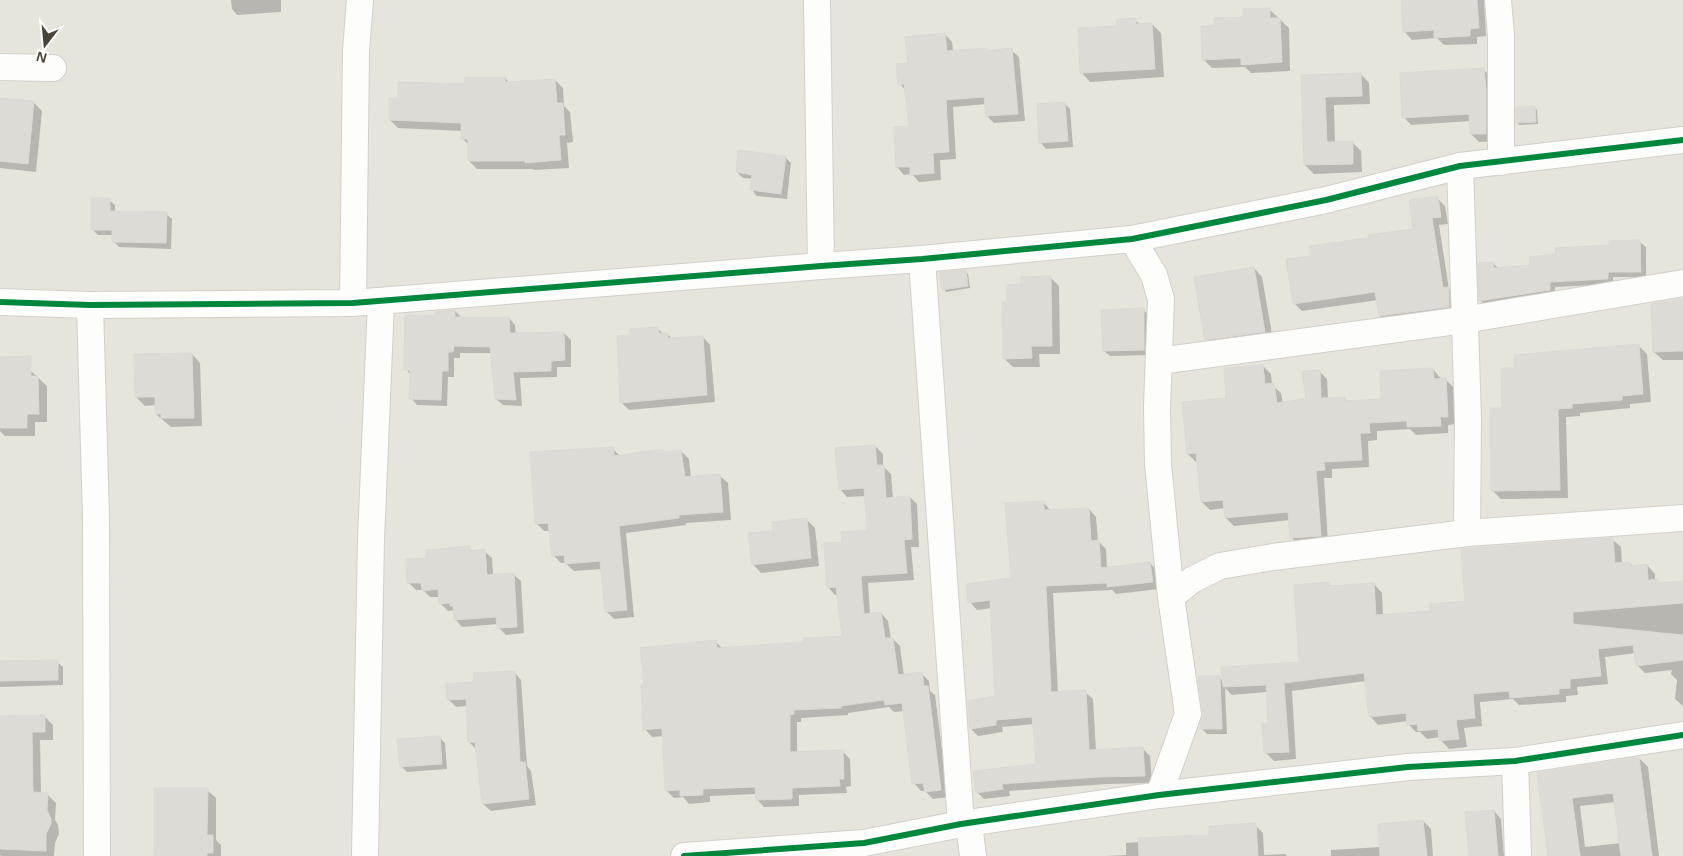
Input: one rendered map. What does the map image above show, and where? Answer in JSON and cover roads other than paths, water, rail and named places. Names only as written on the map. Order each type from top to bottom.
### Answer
[{"type":"street","points":[[353,303],[356,51],[360,0]]},
{"type":"street","points":[[817,0],[821,266]]},
{"type":"street","points":[[1498,0],[1501,36],[1501,162]]},
{"type":"street","points":[[0,67],[53,68]]},
{"type":"street","points":[[0,302],[90,306],[381,302],[922,259],[1132,239],[1326,200],[1460,166],[1683,140]]},
{"type":"street","points":[[1460,166],[1468,420],[1467,533]]},
{"type":"street","points":[[1132,239],[1154,275],[1161,299],[1157,407],[1158,464],[1171,597],[1188,714],[1159,796]]},
{"type":"street","points":[[922,259],[965,824],[973,856]]},
{"type":"street","points":[[1159,361],[1464,320],[1683,284]]},
{"type":"street","points":[[365,856],[371,539],[381,302]]},
{"type":"street","points":[[90,306],[96,528],[97,856]]},
{"type":"street","points":[[1171,597],[1192,580],[1220,566],[1273,557],[1467,533],[1683,518]]},
{"type":"street","points":[[684,856],[867,849],[965,824],[1159,796],[1408,767],[1515,761],[1683,735]]},
{"type":"street","points":[[1515,761],[1518,856]]}]
